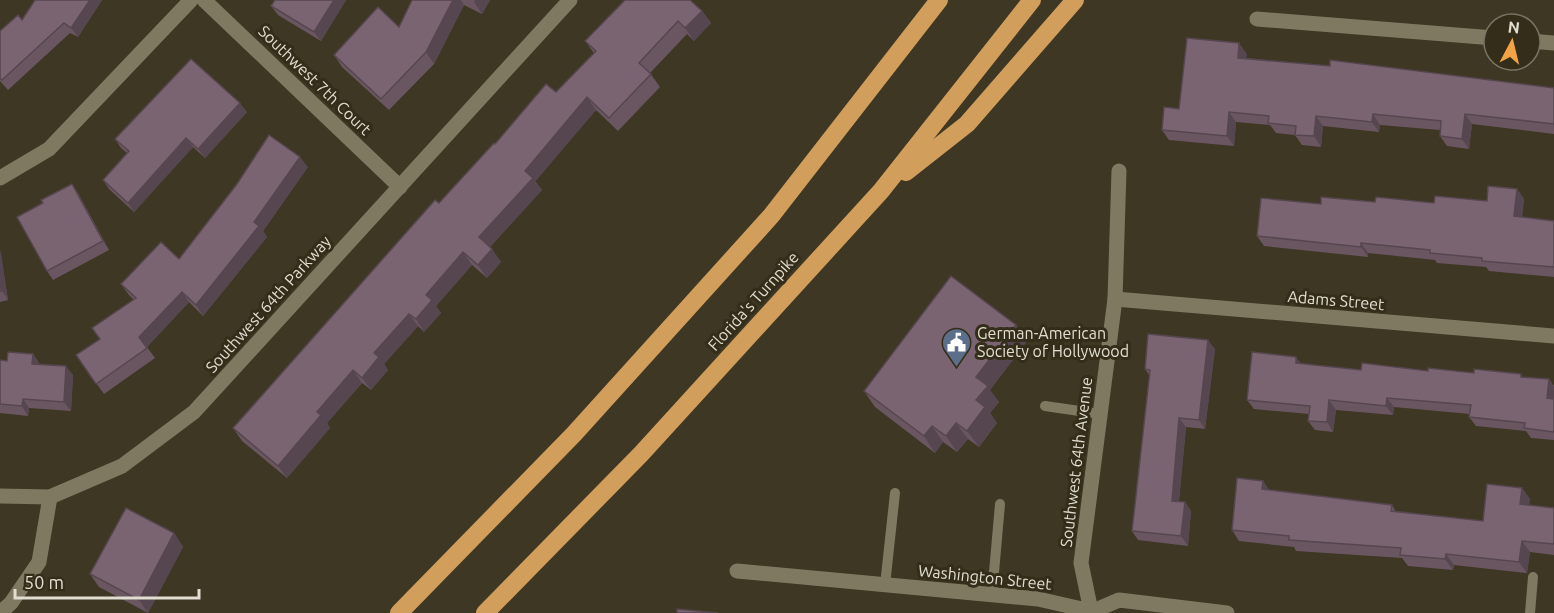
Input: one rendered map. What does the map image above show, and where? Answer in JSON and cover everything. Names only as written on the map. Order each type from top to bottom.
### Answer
[{"type":"highway","points":[[399,613],[574,434],[771,216],[939,0]]},
{"type":"highway","name":"Florida's Turnpike","points":[[485,613],[641,454],[881,192],[1032,0]]},
{"type":"highway","points":[[881,192],[967,124],[1074,0]]},
{"type":"street","points":[[0,178],[49,149],[191,0]]},
{"type":"street","name":"Southwest 7th Court","points":[[204,0],[400,186]]},
{"type":"street","name":"Southwest 64th Parkway","points":[[50,497],[122,466],[194,412],[570,0]]},
{"type":"street","points":[[1257,19],[1482,37]]},
{"type":"street","name":"Southwest 64th Avenue","points":[[1090,612],[1082,563],[1115,299],[1119,171]]},
{"type":"street","name":"Adams Street","points":[[1115,299],[1554,336]]},
{"type":"street","points":[[0,496],[50,497],[39,562],[11,603],[0,612]]},
{"type":"street","name":"Washington Street","points":[[737,571],[1038,599],[1090,612]]},
{"type":"street","points":[[1090,612],[1119,600],[1227,613]]},
{"type":"lane","points":[[1045,406],[1100,414]]},
{"type":"lane","points":[[885,585],[895,493]]},
{"type":"lane","points":[[992,595],[1000,504]]},
{"type":"lane","points":[[1530,613],[1533,577]]},
{"type":"building","points":[[35,0],[90,0],[71,28],[64,23],[2,80],[0,78],[0,31],[18,15],[22,20]]},
{"type":"building","points":[[275,0],[334,0],[314,32],[271,6]]},
{"type":"building","points":[[412,0],[453,0],[426,52],[381,99],[334,55],[378,7],[399,27]]},
{"type":"building","points":[[625,0],[690,0],[702,11],[685,28],[678,21],[639,63],[651,74],[609,118],[587,97],[525,171],[533,178],[479,237],[492,249],[478,265],[463,252],[426,295],[432,300],[416,319],[409,314],[374,353],[379,357],[362,378],[353,370],[317,412],[321,415],[278,466],[233,428],[435,200],[439,203],[495,144],[546,84],[556,92],[596,51],[585,41]]},
{"type":"building","points":[[1187,38],[1239,43],[1238,58],[1330,66],[1330,60],[1554,88],[1554,124],[1465,114],[1462,139],[1440,136],[1441,121],[1373,114],[1372,122],[1316,116],[1314,136],[1295,135],[1296,126],[1268,123],[1269,116],[1229,112],[1227,136],[1162,130],[1164,107],[1179,109]]},
{"type":"building","points":[[191,59],[240,103],[198,149],[186,138],[128,203],[103,180],[129,151],[115,139]]},
{"type":"building","points":[[269,135],[300,157],[254,222],[259,226],[196,305],[182,292],[139,337],[147,348],[96,384],[76,355],[100,339],[92,328],[136,298],[121,284],[161,242],[179,259],[237,184]]},
{"type":"building","points":[[72,184],[103,241],[47,271],[17,217],[43,203],[41,200]]},
{"type":"building","points":[[1488,186],[1517,189],[1514,216],[1554,221],[1554,267],[1482,261],[1482,258],[1430,253],[1430,250],[1361,243],[1361,247],[1257,236],[1261,198],[1321,204],[1321,197],[1375,202],[1376,197],[1434,203],[1435,196],[1487,201]]},
{"type":"building","name":"German-American Society of Hollywood","points":[[951,276],[1016,325],[976,377],[988,386],[976,400],[985,407],[967,431],[956,423],[946,436],[932,426],[924,436],[864,391]]},
{"type":"building","points":[[1148,334],[1208,340],[1199,420],[1179,418],[1172,501],[1185,502],[1181,536],[1132,531],[1150,370],[1145,369]]},
{"type":"building","points":[[8,352],[33,354],[32,364],[66,366],[64,402],[23,399],[22,406],[0,404],[0,360],[7,361]]},
{"type":"building","points":[[1252,352],[1296,357],[1296,363],[1361,370],[1362,363],[1428,371],[1428,368],[1474,373],[1474,369],[1549,379],[1547,398],[1554,399],[1554,432],[1524,428],[1525,423],[1469,417],[1471,405],[1387,398],[1386,406],[1329,400],[1327,422],[1308,421],[1310,406],[1247,400]]},
{"type":"building","points":[[1237,478],[1263,481],[1262,489],[1392,505],[1391,511],[1483,521],[1487,484],[1522,488],[1520,504],[1554,508],[1554,544],[1522,541],[1519,562],[1446,554],[1445,559],[1400,555],[1401,548],[1289,540],[1289,536],[1232,530]]},
{"type":"building","points":[[126,508],[174,533],[139,600],[90,574]]},
{"type":"building","points":[[677,609],[718,613],[677,613]]},
{"type":"place","name":"German-American Society of Hollywood","points":[[956,368]]}]
